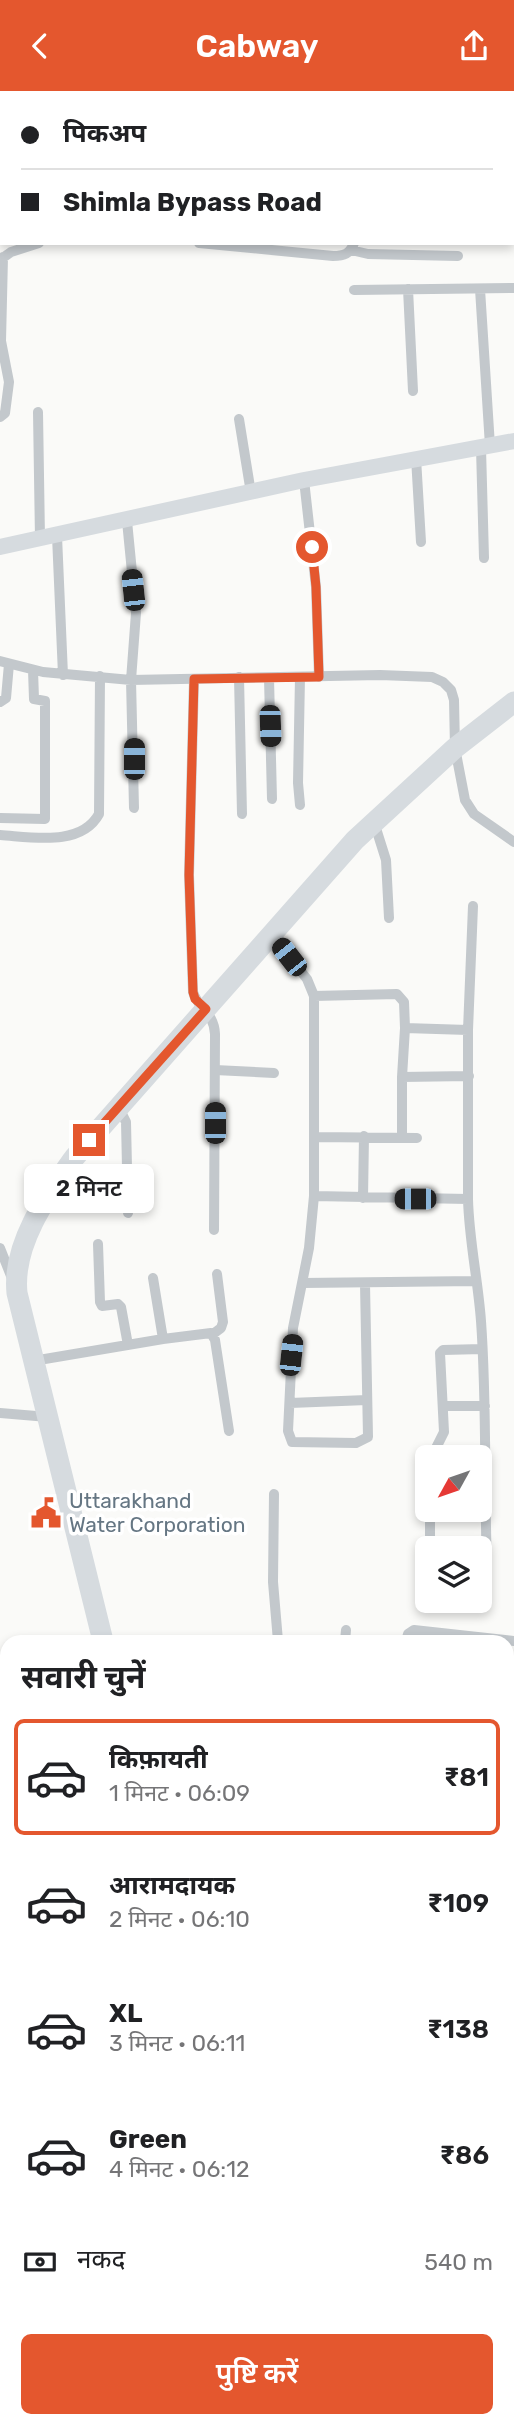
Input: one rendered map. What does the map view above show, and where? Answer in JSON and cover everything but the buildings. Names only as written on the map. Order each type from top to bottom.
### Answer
[{"type":"highway","points":[[102,1635],[16,1283],[21,1256],[31,1227],[74,1158],[355,840],[455,748],[510,708]]},
{"type":"street","points":[[0,417],[5,413],[9,382],[1,341],[2,259],[29,245]]},
{"type":"street","points":[[220,245],[333,256],[341,256],[352,247],[368,254],[458,256]]},
{"type":"street","points":[[354,290],[514,288]]},
{"type":"street","points":[[408,289],[413,391]]},
{"type":"street","points":[[481,289],[485,447],[484,558]]},
{"type":"street","points":[[38,412],[63,675]]},
{"type":"street","points":[[239,419],[251,492]]},
{"type":"street","points":[[0,547],[304,480],[514,441]]},
{"type":"street","points":[[416,458],[421,542]]},
{"type":"street","points":[[304,480],[316,587],[319,677]]},
{"type":"street","points":[[127,521],[136,613],[131,680],[134,808]]},
{"type":"street","points":[[0,702],[6,698],[4,662],[63,675],[131,680],[418,675],[432,677],[451,690],[454,700],[455,748],[461,791],[469,808],[484,822],[514,842]]},
{"type":"street","points":[[0,818],[45,819],[45,701],[34,699],[33,670]]},
{"type":"street","points":[[0,835],[62,838],[96,820],[99,814],[100,676]]},
{"type":"street","points":[[239,677],[242,814]]},
{"type":"street","points":[[300,677],[300,805]]},
{"type":"street","points":[[269,678],[272,799]]},
{"type":"street","points":[[194,679],[189,875],[193,992],[195,999],[206,1009],[215,1028],[214,1230]]},
{"type":"street","points":[[374,822],[386,860],[389,918]]},
{"type":"street","points":[[473,906],[468,1030],[468,1222],[482,1349],[487,1536]]},
{"type":"street","points":[[272,935],[307,979],[314,996],[314,1196],[311,1237],[293,1328],[288,1431],[292,1442],[356,1443],[368,1437],[365,1284]]},
{"type":"street","points":[[314,996],[397,994],[404,1002],[402,1138]]},
{"type":"street","points":[[405,1028],[468,1030]]},
{"type":"street","points":[[215,1070],[274,1073]]},
{"type":"street","points":[[402,1077],[469,1076]]},
{"type":"street","points":[[118,1106],[126,1122],[128,1213]]},
{"type":"street","points":[[363,1136],[363,1198]]},
{"type":"street","points":[[313,1137],[417,1138]]},
{"type":"street","points":[[314,1196],[468,1199]]},
{"type":"street","points":[[98,1244],[100,1302],[102,1306],[118,1304],[121,1307],[128,1345]]},
{"type":"street","points":[[0,1248],[18,1293]]},
{"type":"street","points":[[33,1361],[163,1339],[212,1334],[221,1328],[223,1322],[217,1274]]},
{"type":"street","points":[[153,1278],[163,1339]]},
{"type":"street","points":[[303,1283],[476,1281]]},
{"type":"street","points":[[212,1334],[229,1431]]},
{"type":"street","points":[[438,1445],[444,1432],[440,1353],[443,1350],[482,1349]]},
{"type":"street","points":[[290,1403],[367,1401]]},
{"type":"street","points":[[444,1406],[485,1406]]},
{"type":"street","points":[[0,1413],[48,1417]]},
{"type":"street","points":[[274,1495],[273,1582],[277,1635]]},
{"type":"street","points":[[408,1635],[414,1630],[438,1635]]},
{"type":"place","name":"Uttarakhand Water Corporation","points":[[46,1513]]},
{"type":"route","points":[[89,1140],[206,1009],[195,999],[193,992],[189,875],[194,679],[319,677],[312,547]]}]
